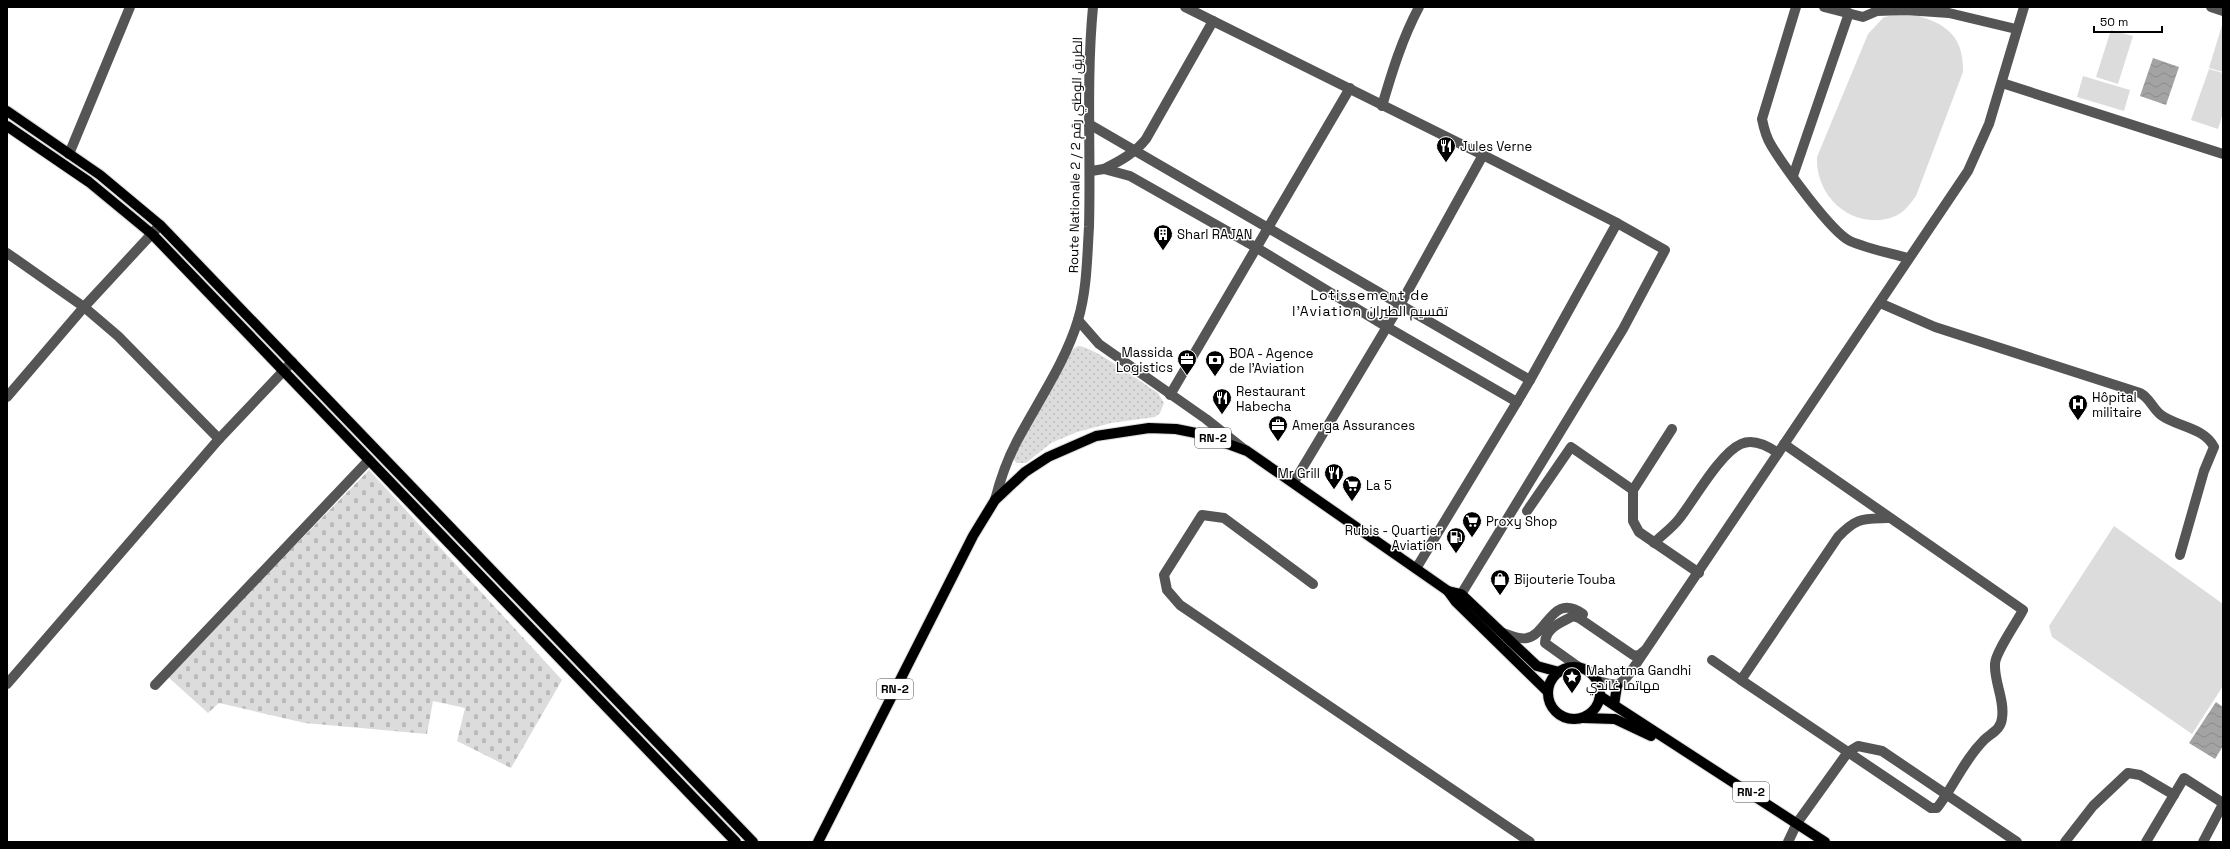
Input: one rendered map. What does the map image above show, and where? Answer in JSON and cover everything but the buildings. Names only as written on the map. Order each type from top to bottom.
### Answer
[{"type":"main road","points":[[7,111],[121,191],[160,225],[753,842]]},
{"type":"main road","points":[[7,126],[95,186],[152,234],[222,305],[283,372],[736,842]]},
{"type":"main road","points":[[222,305],[230,297]]},
{"type":"main road","name":"RN-2","points":[[818,842],[973,536],[995,500],[1025,472],[1048,457],[1096,436],[1148,428],[1176,429],[1201,434],[1247,451],[1417,567],[1459,598],[1503,633],[1537,666],[1559,672],[1572,667],[1580,668]]},
{"type":"main road","name":"RN-2","points":[[1459,598],[1548,692],[1551,706],[1561,715],[1574,719],[1615,719],[1666,744],[1675,745]]},
{"type":"main road","points":[[564,663],[573,654]]},
{"type":"main road","points":[[1580,668],[1590,672],[1597,681],[1600,696],[1595,709],[1583,718]]},
{"type":"main road","points":[[1548,692],[1553,678],[1559,672]]},
{"type":"main road","points":[[1614,705],[1617,686]]},
{"type":"main road","name":"RN-2","points":[[1600,696],[1825,842]]},
{"type":"street","points":[[69,154],[130,7]]},
{"type":"street","name":"Route Nationale 2 / الطريق الوطني رقم 2","points":[[995,500],[1002,474],[1016,442],[1059,365],[1078,320],[1086,285],[1091,171],[1089,124],[1090,40],[1093,7]]},
{"type":"street","points":[[1185,7],[1618,223],[1665,250],[1619,336],[1459,598]]},
{"type":"street","points":[[1382,106],[1393,66],[1409,24],[1419,7]]},
{"type":"street","points":[[1796,7],[1762,119],[1764,133],[1793,176],[1840,234],[1850,241],[1908,258]]},
{"type":"street","points":[[1824,7],[1863,17],[1878,9],[1949,13],[2016,30]]},
{"type":"street","points":[[1597,681],[1617,686],[1622,683],[1630,673],[1699,573],[1784,444],[1880,303],[1908,258],[1968,171],[1989,124],[2024,7]]},
{"type":"street","points":[[2211,7],[2223,11]]},
{"type":"street","points":[[1793,176],[1849,13]]},
{"type":"street","points":[[1091,171],[1104,169],[1121,160],[1136,150],[1146,139],[1213,21]]},
{"type":"street","points":[[2002,84],[2223,154]]},
{"type":"street","points":[[1170,395],[1350,88]]},
{"type":"street","points":[[1089,124],[1530,380]]},
{"type":"street","points":[[1294,482],[1400,305],[1483,155]]},
{"type":"street","points":[[1104,169],[1130,176],[1257,248],[1387,327],[1517,402]]},
{"type":"street","points":[[1417,567],[1530,380],[1618,223]]},
{"type":"street","points":[[7,397],[84,307],[160,225]]},
{"type":"street","points":[[7,253],[84,307],[118,336],[219,439]]},
{"type":"street","points":[[1880,303],[1935,327],[2140,393],[2146,396],[2161,416],[2203,435],[2211,441],[2214,446],[2204,471],[2180,555]]},
{"type":"street","points":[[1078,320],[1099,344],[1206,419],[1247,451]]},
{"type":"street","points":[[7,684],[219,439],[292,362]]},
{"type":"street","points":[[1672,429],[1633,490],[1633,521],[1639,532],[1699,573]]},
{"type":"street","points":[[1654,543],[1677,521],[1730,452],[1742,443],[1753,442],[1764,444],[1778,453]]},
{"type":"street","points":[[1712,660],[1931,808],[1937,808],[1947,795],[1969,758],[1984,740],[1997,731],[2002,719],[2002,703],[1996,681],[1994,662],[2023,610],[1888,518],[1784,444]]},
{"type":"street","points":[[1527,511],[1571,447],[1633,490]]},
{"type":"street","points":[[155,685],[369,460]]},
{"type":"street","points":[[1313,584],[1224,518],[1202,515],[1164,576],[1167,590],[1180,604],[1530,842]]},
{"type":"street","points":[[1741,680],[1838,537],[1862,518],[1888,518]]},
{"type":"street","points":[[1503,633],[1526,639],[1531,637],[1549,617],[1567,608],[1580,612],[1636,652],[1645,650]]},
{"type":"street","points":[[1580,668],[1545,643],[1546,634],[1550,630],[1573,616],[1579,618],[1633,656],[1638,656],[1645,650]]},
{"type":"street","points":[[1788,842],[1797,823],[1848,752],[1858,746],[1882,751],[2017,842]]},
{"type":"street","points":[[2065,842],[2093,806],[2128,773],[2140,775],[2174,796]]},
{"type":"street","points":[[2146,842],[2184,778],[2223,803],[2203,842]]},
{"type":"green space","points":[[1908,13],[1932,21],[1949,31],[1960,48],[1963,72],[1916,196],[1897,216],[1878,220],[1864,219],[1851,215],[1839,207],[1830,197],[1822,185],[1818,172],[1817,157],[1868,34],[1884,17]]},
{"type":"green space","points":[[2223,22],[2223,72],[2209,68]]},
{"type":"green space","points":[[2111,30],[2133,36],[2118,84],[2096,77]]},
{"type":"green space","points":[[2209,69],[2223,73],[2223,113],[2218,129],[2191,120]]},
{"type":"green space","points":[[2083,76],[2130,90],[2124,111],[2077,97]]},
{"type":"green space","points":[[1078,346],[1085,347],[1105,358],[1158,393],[1164,403],[1160,413],[1155,417],[1111,423],[1077,432],[1051,443],[1026,463],[1016,463],[1013,458],[1021,439],[1073,349]]},
{"type":"green space","points":[[369,470],[562,680],[511,768],[457,741],[465,708],[433,701],[427,734],[305,723],[219,703],[208,713],[167,676]]},
{"type":"green space","points":[[2114,526],[2223,604],[2223,686],[2192,734],[2052,637],[2049,626]]},
{"type":"water","points":[[2153,58],[2179,67],[2166,105],[2140,96]]},
{"type":"water","points":[[2216,702],[2223,707],[2223,746],[2215,759],[2189,743]]},
{"type":"place","name":"Jules Verne","points":[[1446,163]]},
{"type":"place","name":"Sharl RAJAN","points":[[1163,251]]},
{"type":"place","name":"Massida Logistics","points":[[1187,376]]},
{"type":"place","name":"BOA - Agence de l'Aviation","points":[[1215,377]]},
{"type":"place","name":"Restaurant Habecha","points":[[1222,415]]},
{"type":"place","name":"Hôpital militaire","points":[[2078,421]]},
{"type":"place","name":"Amerga Assurances","points":[[1278,442]]},
{"type":"place","name":"Mr Grill","points":[[1334,490]]},
{"type":"place","name":"La 5","points":[[1352,502]]},
{"type":"place","name":"Proxy Shop","points":[[1472,538]]},
{"type":"place","name":"Rubis - Quartier Aviation","points":[[1456,554]]},
{"type":"place","name":"Bijouterie Touba","points":[[1500,596]]},
{"type":"place","name":"Mahatma Gandhi مهاتما غاندي","points":[[1572,694]]},
{"type":"district","name":"Lotissement de l'Aviation تقسيم الطيران","points":[[1370,304]]}]
